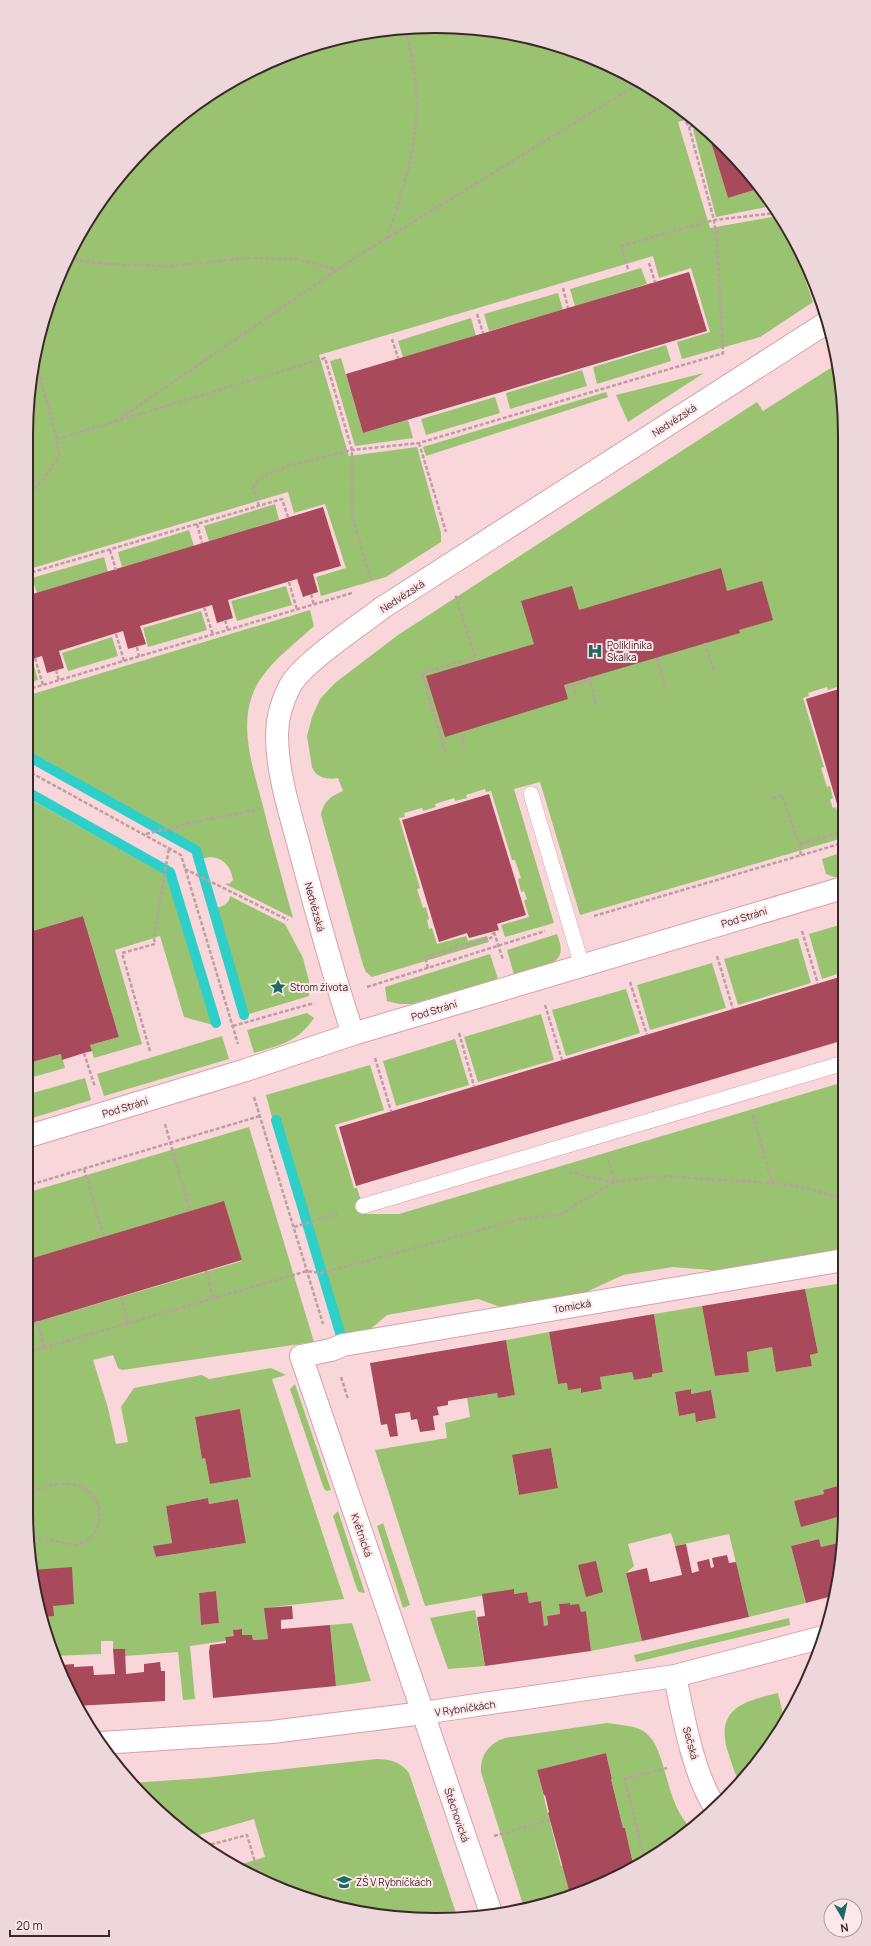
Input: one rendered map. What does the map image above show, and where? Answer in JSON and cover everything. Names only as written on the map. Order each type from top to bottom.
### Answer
[{"type":"street","name":"Nedvězská","points":[[353,1034],[323,937],[282,776],[277,735],[281,708],[291,684],[378,599],[822,325]]},
{"type":"street","name":"Pod Strání","points":[[33,1136],[246,1070],[353,1034],[838,889]]},
{"type":"street","name":"Tomická","points":[[301,1356],[331,1350],[343,1345],[838,1261]]},
{"type":"street","name":"Květnická","points":[[301,1356],[422,1713]]},
{"type":"street","name":"V Rybníčkách","points":[[107,1743],[272,1732],[422,1713],[674,1676],[817,1638]]},
{"type":"street","name":"Sečská","points":[[674,1676],[698,1770],[707,1795],[712,1803]]},
{"type":"street","name":"Štěchovická","points":[[422,1713],[490,1910]]},
{"type":"lane","points":[[531,794],[582,966]]},
{"type":"lane","points":[[363,1206],[838,1065]]},
{"type":"path","points":[[386,239],[405,184],[415,127],[416,87],[406,34]]},
{"type":"path","points":[[116,422],[337,270],[635,86]]},
{"type":"path","points":[[684,119],[689,127],[714,220],[723,353]]},
{"type":"path","points":[[628,269],[621,246],[714,220],[771,214]]},
{"type":"path","points":[[74,259],[95,263],[158,266],[248,258],[298,259],[337,270]]},
{"type":"path","points":[[649,263],[655,282]]},
{"type":"path","points":[[563,288],[568,308]]},
{"type":"path","points":[[477,314],[483,333]]},
{"type":"path","points":[[392,339],[398,358]]},
{"type":"path","points":[[258,506],[253,488],[255,484],[268,474],[291,464],[352,450],[419,442],[729,352]]},
{"type":"path","points":[[33,688],[351,594],[378,599],[352,516],[352,450],[325,358],[57,439]]},
{"type":"path","points":[[33,490],[59,458],[57,439],[38,371]]},
{"type":"path","points":[[419,442],[448,538]]},
{"type":"path","points":[[33,573],[282,499],[288,517]]},
{"type":"path","points":[[197,524],[202,543]]},
{"type":"path","points":[[110,550],[116,570]]},
{"type":"path","points":[[289,582],[297,610]]},
{"type":"path","points":[[445,752],[435,712],[422,673],[476,659],[454,590]]},
{"type":"path","points":[[310,594],[314,605]]},
{"type":"path","points":[[204,607],[213,635]]},
{"type":"path","points":[[225,620],[228,630]]},
{"type":"path","points":[[116,634],[124,661]]},
{"type":"path","points":[[705,643],[714,672]]},
{"type":"path","points":[[137,647],[139,657]]},
{"type":"path","points":[[35,658],[43,685]]},
{"type":"path","points":[[657,658],[665,686]]},
{"type":"path","points":[[56,670],[59,680]]},
{"type":"path","points":[[565,688],[589,679],[597,707]]},
{"type":"path","points":[[572,685],[576,696]]},
{"type":"path","points":[[464,735],[462,736],[464,746]]},
{"type":"path","points":[[33,774],[145,834],[180,855],[240,1048]]},
{"type":"path","points":[[772,798],[782,795],[802,855]]},
{"type":"path","points":[[145,834],[263,808]]},
{"type":"path","points":[[799,844],[838,833]]},
{"type":"path","points":[[364,988],[569,924],[838,844]]},
{"type":"path","points":[[150,1051],[122,953],[156,944],[154,938],[169,848]]},
{"type":"path","points":[[185,869],[294,923]]},
{"type":"path","points":[[801,929],[818,984]]},
{"type":"path","points":[[428,968],[425,957],[491,938],[494,931],[497,940]]},
{"type":"path","points":[[716,954],[733,1009]]},
{"type":"path","points":[[630,980],[646,1035]]},
{"type":"path","points":[[234,1026],[320,1001]]},
{"type":"path","points":[[545,1005],[562,1060]]},
{"type":"path","points":[[458,1030],[474,1086]]},
{"type":"path","points":[[84,1053],[87,1061]]},
{"type":"path","points":[[374,1055],[391,1111]]},
{"type":"path","points":[[252,1091],[325,1331]]},
{"type":"path","points":[[746,1092],[772,1183]]},
{"type":"path","points":[[33,1184],[260,1116]]},
{"type":"path","points":[[170,1143],[190,1211]]},
{"type":"path","points":[[84,1169],[104,1237]]},
{"type":"path","points":[[33,1351],[307,1271],[322,1273],[521,1219],[561,1214],[614,1182],[661,1176],[772,1183],[792,1185],[838,1196]]},
{"type":"path","points":[[294,1227],[363,1206]]},
{"type":"path","points":[[206,1271],[214,1298]]},
{"type":"path","points":[[121,1296],[128,1323]]},
{"type":"path","points":[[37,1321],[44,1348]]},
{"type":"path","points":[[33,1491],[59,1484],[73,1484],[82,1487],[92,1492],[96,1499],[100,1517],[99,1524],[91,1537],[84,1543],[77,1545],[34,1538]]},
{"type":"path","points":[[643,1855],[625,1779],[670,1767]]},
{"type":"path","points":[[494,1836],[550,1820]]},
{"type":"path","points":[[211,1844],[247,1835],[258,1871]]},
{"type":"green space","points":[[436,33],[488,36],[565,54],[614,75],[637,87],[686,120],[678,122],[710,228],[773,217],[784,234],[801,267],[813,302],[760,337],[682,359],[677,342],[710,332],[691,268],[659,278],[653,256],[319,355],[349,456],[417,447],[441,533],[441,542],[386,577],[321,596],[316,577],[346,568],[325,504],[294,513],[288,492],[33,568],[33,436],[36,383],[54,306],[75,257],[87,234],[116,190],[151,151],[170,133],[190,116],[234,87],[281,64],[306,54],[357,41],[383,36]]},
{"type":"green space","points":[[695,128],[711,143],[728,198],[755,190],[767,207],[716,217],[693,129]]},
{"type":"green space","points":[[641,268],[647,284],[575,306],[570,289]]},
{"type":"green space","points":[[558,293],[563,310],[489,331],[484,314]]},
{"type":"green space","points":[[471,318],[476,336],[403,357],[398,341]]},
{"type":"green space","points":[[666,345],[671,361],[597,384],[593,367]]},
{"type":"green space","points":[[341,358],[363,433],[408,420],[413,438],[355,446],[330,361]]},
{"type":"green space","points":[[832,367],[835,383],[838,436],[838,687],[828,690],[827,687],[808,693],[809,696],[803,698],[824,767],[821,768],[827,787],[830,786],[833,798],[830,800],[833,808],[836,807],[838,814],[838,839],[580,915],[540,782],[514,789],[554,923],[505,937],[501,925],[529,917],[524,901],[527,899],[524,891],[521,892],[518,879],[521,878],[515,860],[512,860],[491,791],[486,792],[485,789],[466,795],[467,798],[455,801],[454,798],[435,804],[436,807],[423,811],[422,808],[404,813],[405,817],[399,818],[420,888],[417,889],[423,908],[426,907],[429,919],[427,920],[429,929],[432,928],[437,944],[466,936],[468,941],[487,936],[489,942],[372,977],[366,972],[363,965],[321,815],[322,810],[328,800],[343,791],[338,778],[330,779],[319,776],[312,767],[307,736],[312,717],[320,699],[335,683],[398,635],[757,402],[763,411]]},
{"type":"green space","points":[[582,370],[587,386],[510,409],[506,393]]},
{"type":"green space","points":[[704,373],[628,422],[616,395]]},
{"type":"green space","points":[[606,392],[608,397],[426,456],[423,447]]},
{"type":"green space","points":[[495,397],[500,413],[426,435],[421,419]]},
{"type":"green space","points":[[275,504],[279,520],[209,541],[204,526]]},
{"type":"green space","points":[[189,530],[194,546],[122,567],[118,552]]},
{"type":"green space","points":[[104,557],[108,572],[37,593],[33,578]]},
{"type":"green space","points":[[286,586],[292,605],[237,621],[231,601]]},
{"type":"green space","points":[[310,610],[314,626],[270,666],[263,676],[252,696],[248,710],[247,724],[253,768],[293,918],[225,884],[230,883],[233,880],[230,869],[223,861],[213,858],[202,859],[199,849],[33,757],[33,694]]},
{"type":"green space","points":[[201,611],[207,630],[148,647],[143,628]]},
{"type":"green space","points":[[112,637],[118,656],[68,671],[62,653]]},
{"type":"green space","points":[[33,662],[38,680],[33,682]]},
{"type":"green space","points":[[33,801],[168,876],[213,1025],[184,1017],[160,936],[115,950],[142,1044],[94,1058],[90,1045],[119,1037],[83,916],[33,931]]},
{"type":"green space","points":[[838,854],[838,877],[826,874],[822,859]]},
{"type":"green space","points":[[230,896],[285,924],[303,958],[309,981],[309,996],[246,1015],[216,908],[227,903]]},
{"type":"green space","points":[[838,925],[838,974],[822,979],[809,934]]},
{"type":"green space","points":[[557,934],[561,949],[559,956],[554,962],[514,975],[507,950]]},
{"type":"green space","points":[[798,938],[811,983],[738,1005],[724,959]]},
{"type":"green space","points":[[490,954],[498,979],[412,1004],[399,1004],[387,1001],[385,987]]},
{"type":"green space","points":[[712,963],[726,1008],[650,1030],[637,985]]},
{"type":"green space","points":[[626,989],[640,1033],[566,1056],[552,1010]]},
{"type":"green space","points":[[307,1013],[314,1018],[295,1038],[272,1048],[254,1053],[247,1030]]},
{"type":"green space","points":[[541,1014],[554,1060],[478,1082],[464,1037]]},
{"type":"green space","points":[[222,1036],[229,1059],[104,1096],[97,1074]]},
{"type":"green space","points":[[455,1039],[469,1085],[396,1106],[383,1061]]},
{"type":"green space","points":[[61,1054],[65,1068],[33,1077],[33,1062]]},
{"type":"green space","points":[[370,1065],[384,1110],[335,1125],[354,1188],[357,1188],[365,1214],[399,1214],[838,1084],[838,1252],[722,1271],[673,1267],[623,1275],[580,1295],[503,1308],[478,1299],[387,1315],[367,1332],[341,1336],[276,1120],[273,1121],[266,1095]]},
{"type":"green space","points":[[85,1078],[91,1100],[33,1118],[33,1093]]},
{"type":"green space","points":[[249,1127],[314,1342],[122,1370],[118,1368],[113,1355],[93,1360],[108,1408],[116,1444],[128,1442],[121,1407],[134,1388],[202,1375],[209,1379],[271,1368],[286,1375],[272,1379],[344,1599],[265,1608],[268,1639],[253,1640],[252,1635],[242,1635],[241,1629],[234,1630],[234,1636],[225,1637],[225,1641],[190,1646],[195,1699],[183,1700],[178,1652],[125,1656],[124,1649],[113,1649],[113,1641],[101,1641],[101,1654],[60,1656],[54,1640],[41,1589],[36,1563],[34,1537],[33,1323],[242,1261],[224,1202],[33,1258],[33,1191]],"holes":[[[240,1410],[251,1477],[210,1484],[205,1458],[202,1459],[195,1417]],[[208,1498],[209,1504],[238,1499],[246,1543],[156,1557],[154,1546],[172,1543],[166,1506]],[[216,1591],[219,1623],[201,1625],[199,1593]]]},
{"type":"green space","points":[[838,1284],[838,1486],[823,1490],[824,1494],[794,1501],[801,1526],[838,1517],[837,1543],[821,1547],[819,1539],[791,1546],[806,1603],[749,1617],[729,1534],[675,1546],[671,1533],[628,1544],[634,1566],[626,1573],[642,1641],[591,1651],[586,1611],[581,1612],[579,1605],[570,1605],[570,1603],[559,1604],[560,1614],[547,1616],[548,1625],[544,1626],[541,1601],[529,1603],[527,1592],[514,1594],[514,1590],[425,1606],[375,1450],[447,1438],[445,1423],[470,1417],[467,1398],[497,1393],[498,1398],[515,1395],[506,1340],[549,1332],[558,1384],[567,1383],[581,1388],[582,1393],[602,1389],[600,1377],[632,1372],[634,1380],[652,1377],[652,1374],[663,1372],[654,1314],[702,1306],[715,1376],[749,1372],[747,1352],[772,1347],[776,1372],[812,1366],[810,1355],[818,1353],[805,1289]],"holes":[[[690,1389],[691,1394],[711,1390],[716,1418],[697,1422],[695,1413],[679,1416],[675,1392]],[[551,1448],[558,1487],[519,1495],[512,1456]]]},
{"type":"green space","points":[[295,1384],[331,1490],[327,1491],[324,1489],[290,1389]]},
{"type":"green space","points":[[338,1511],[365,1593],[359,1592],[357,1589],[333,1516]]},
{"type":"green space","points":[[383,1523],[410,1605],[403,1608],[377,1526]]},
{"type":"green space","points":[[475,1610],[485,1666],[448,1669],[430,1618]]},
{"type":"green space","points":[[789,1618],[790,1625],[636,1662],[634,1655]]},
{"type":"green space","points":[[352,1623],[371,1681],[336,1686],[330,1625]]},
{"type":"green space","points":[[778,1693],[783,1714],[755,1756],[737,1777],[727,1749],[725,1735],[726,1724],[730,1715],[736,1709],[744,1703]]},
{"type":"green space","points":[[607,1723],[642,1730],[653,1741],[659,1752],[676,1806],[688,1824],[659,1845],[633,1861],[611,1779],[606,1753],[537,1770],[561,1866],[563,1866],[569,1890],[522,1903],[481,1772],[482,1761],[487,1751],[494,1743],[505,1738]]},
{"type":"green space","points":[[377,1759],[399,1764],[409,1773],[456,1912],[436,1913],[383,1910],[331,1899],[306,1892],[281,1882],[243,1864],[265,1857],[254,1819],[198,1835],[170,1813],[139,1782],[205,1778]]},
{"type":"building","points":[[711,143],[755,190],[728,198]]},
{"type":"building","points":[[689,272],[707,331],[363,433],[346,374]]},
{"type":"building","points":[[323,507],[341,566],[313,574],[318,592],[303,597],[297,579],[228,600],[233,618],[217,623],[212,605],[140,626],[146,644],[128,649],[123,631],[59,651],[64,668],[47,673],[42,656],[33,659],[33,594]]},
{"type":"building","name":"Poliklinika Skalka","points":[[721,568],[727,591],[762,581],[773,620],[739,630],[740,633],[564,685],[568,699],[445,737],[426,676],[534,644],[521,601],[572,586],[579,610]]},
{"type":"building","points":[[838,689],[838,807],[806,699]]},
{"type":"building","points":[[489,794],[526,915],[497,924],[499,930],[469,938],[467,933],[439,942],[402,820]]},
{"type":"building","points":[[83,916],[119,1037],[90,1045],[92,1051],[62,1060],[61,1054],[33,1062],[33,931]]},
{"type":"building","points":[[838,977],[838,1042],[356,1186],[339,1127]]},
{"type":"building","points":[[224,1201],[242,1260],[33,1323],[33,1258]]},
{"type":"building","points":[[805,1289],[818,1353],[810,1355],[812,1366],[776,1372],[772,1347],[747,1352],[749,1372],[715,1376],[702,1306]]},
{"type":"building","points":[[654,1314],[663,1372],[652,1374],[652,1377],[634,1380],[632,1372],[600,1377],[602,1389],[581,1393],[581,1388],[568,1390],[567,1383],[558,1384],[549,1332]]},
{"type":"building","points":[[506,1340],[515,1395],[498,1398],[497,1393],[448,1401],[448,1405],[437,1407],[439,1415],[433,1416],[435,1430],[420,1432],[417,1419],[411,1420],[410,1412],[395,1414],[398,1436],[390,1437],[387,1424],[381,1425],[370,1363]]},
{"type":"building","points":[[691,1389],[691,1394],[711,1390],[716,1418],[696,1422],[695,1413],[679,1416],[675,1392]]},
{"type":"building","points":[[240,1409],[251,1477],[210,1484],[205,1458],[202,1459],[195,1417]]},
{"type":"building","points":[[551,1448],[558,1488],[519,1495],[512,1455]]},
{"type":"building","points":[[838,1486],[838,1517],[801,1527],[794,1501],[824,1494],[823,1490]]},
{"type":"building","points":[[208,1498],[209,1504],[238,1499],[246,1543],[156,1557],[153,1546],[172,1543],[166,1506]]},
{"type":"building","points":[[819,1539],[821,1547],[837,1543],[835,1563],[828,1597],[806,1603],[791,1546]]},
{"type":"building","points":[[686,1544],[692,1573],[699,1571],[697,1562],[709,1559],[711,1568],[714,1567],[712,1558],[727,1555],[729,1563],[736,1562],[749,1617],[642,1641],[626,1573],[647,1568],[650,1582],[682,1575],[675,1546]]},
{"type":"building","points":[[596,1561],[603,1592],[586,1597],[578,1565]]},
{"type":"building","points":[[72,1567],[74,1604],[53,1606],[54,1616],[47,1617],[37,1570]]},
{"type":"building","points":[[514,1589],[514,1594],[527,1592],[529,1603],[541,1601],[544,1626],[548,1625],[547,1616],[560,1614],[559,1604],[579,1604],[581,1612],[586,1611],[591,1651],[485,1666],[477,1617],[485,1616],[482,1594]]},
{"type":"building","points":[[216,1591],[219,1623],[201,1625],[199,1593]]},
{"type":"building","points":[[292,1606],[293,1619],[281,1620],[281,1629],[330,1625],[336,1686],[213,1698],[209,1652],[210,1645],[226,1643],[225,1637],[234,1636],[233,1630],[242,1629],[242,1635],[252,1635],[253,1640],[268,1639],[264,1608]]},
{"type":"building","points":[[113,1649],[125,1649],[126,1674],[144,1672],[144,1664],[160,1662],[161,1671],[165,1671],[165,1701],[84,1706],[64,1665],[74,1664],[74,1667],[93,1666],[94,1675],[115,1674]]},
{"type":"building","points":[[606,1753],[611,1779],[633,1861],[569,1890],[548,1813],[545,1795],[544,1796],[537,1770]]},
{"type":"waterway","points":[[33,759],[196,850],[244,1015]]},
{"type":"waterway","points":[[33,795],[170,872],[216,1023]]},
{"type":"waterway","points":[[276,1120],[341,1336]]},
{"type":"place","name":"Poliklinika Skalka","points":[[595,651]]},
{"type":"place","name":"Strom života","points":[[278,987]]},
{"type":"place","name":"ZŠ V Rybníčkách","points":[[344,1882]]}]
